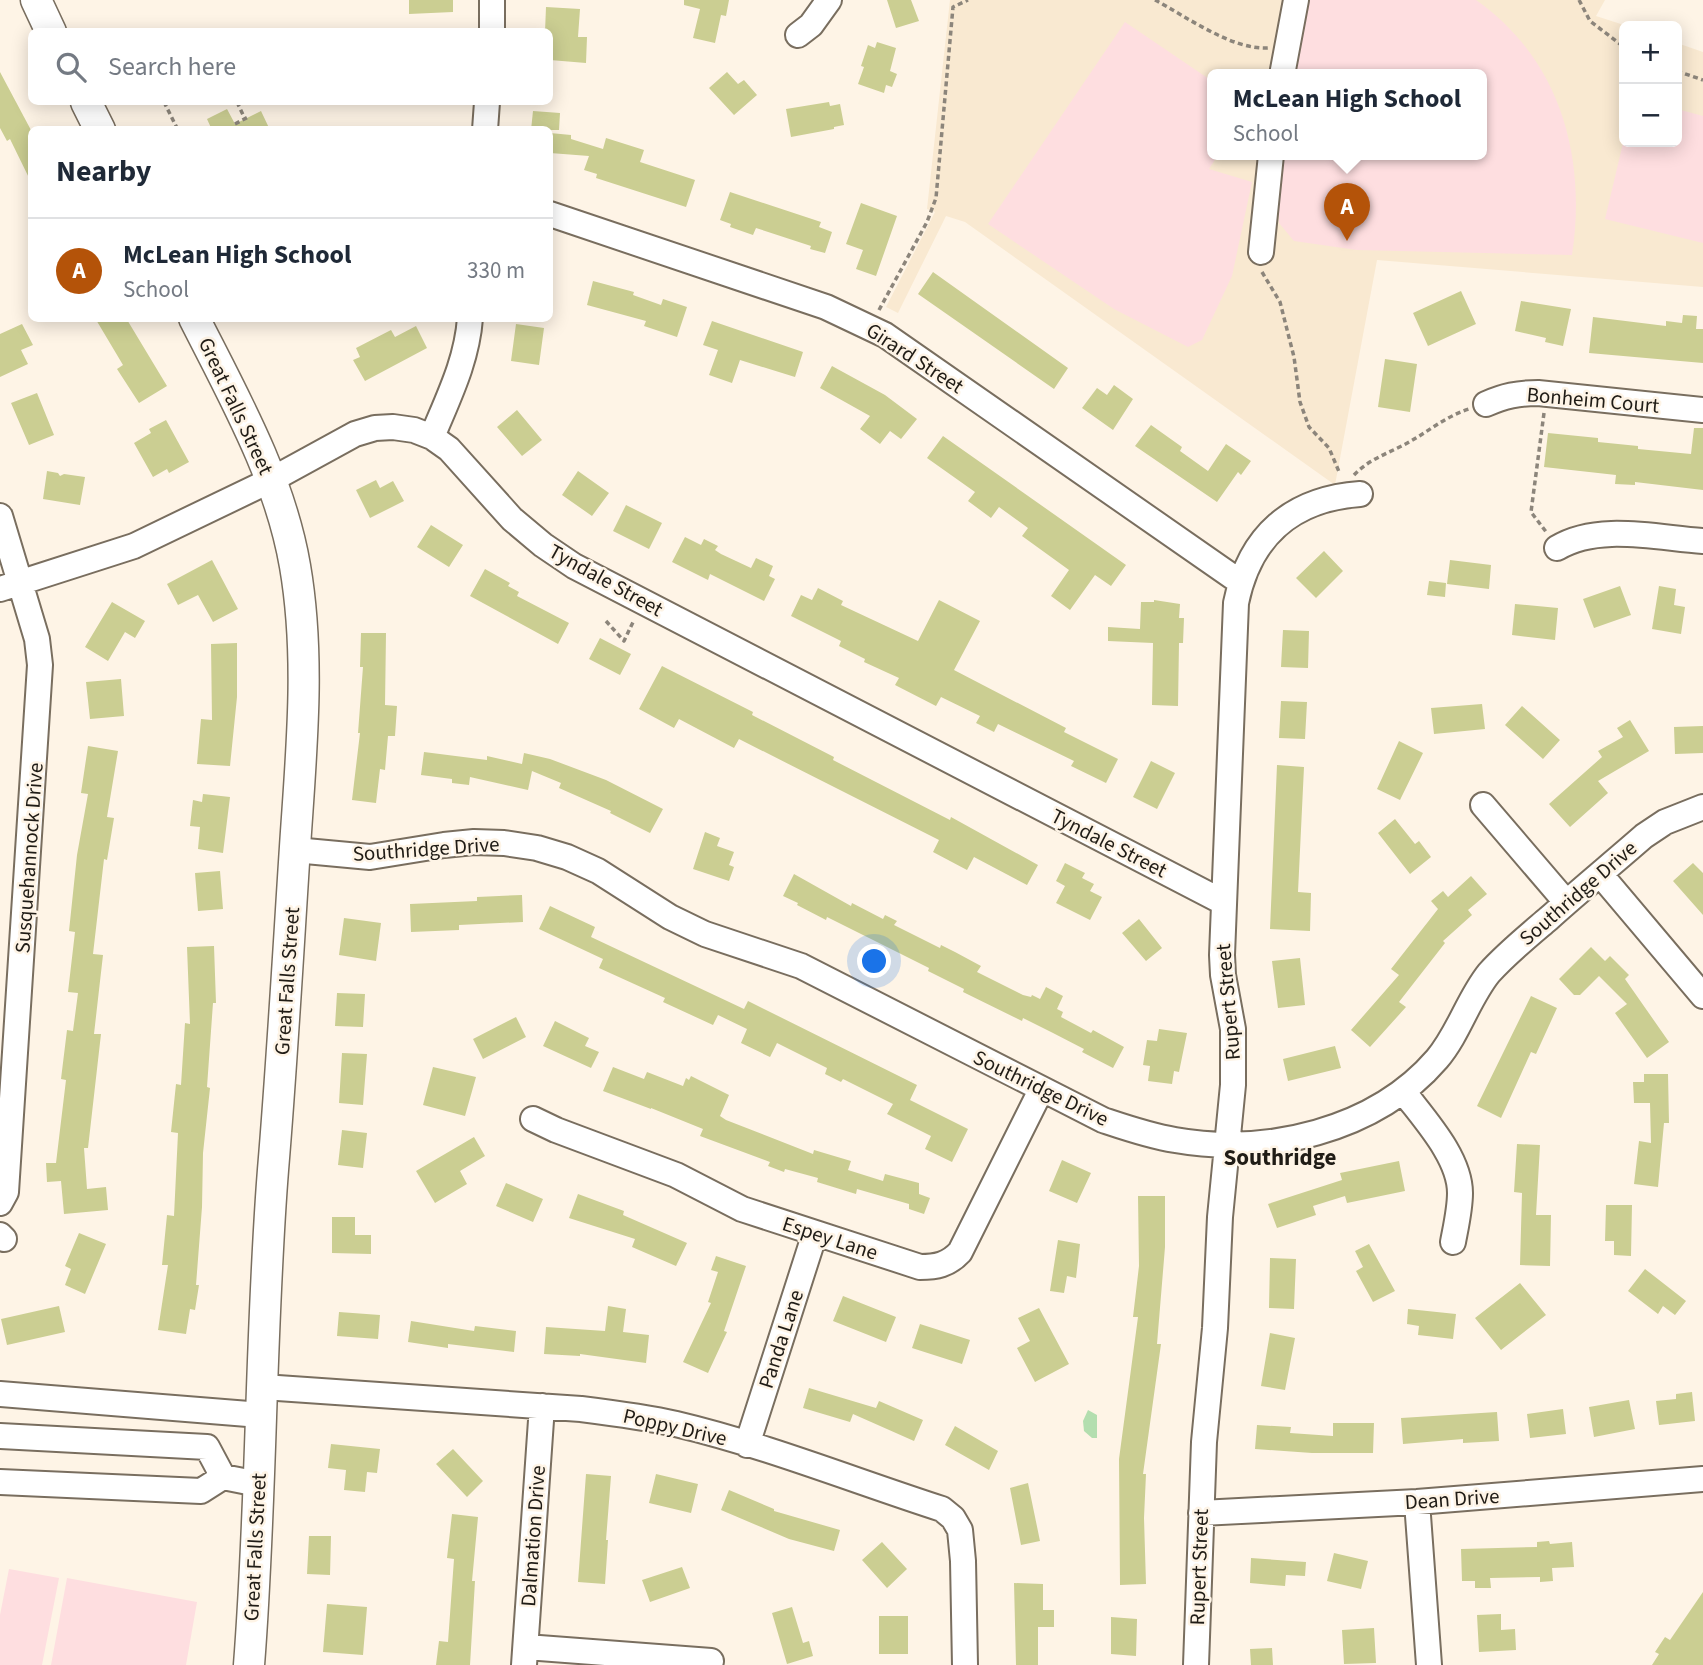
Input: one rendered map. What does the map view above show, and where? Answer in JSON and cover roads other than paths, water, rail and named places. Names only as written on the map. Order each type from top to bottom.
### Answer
[{"type":"main road","points":[[36,0],[49,28]]},
{"type":"main road","points":[[88,105],[98,126]]},
{"type":"main road","name":"Great Falls Street","points":[[196,322],[239,407],[271,480],[287,527],[295,562],[304,643],[295,850],[270,1219],[249,1665]]},
{"type":"street","points":[[492,0],[492,28]]},
{"type":"street","points":[[799,35],[811,25],[829,0]]},
{"type":"street","points":[[1283,69],[1296,0]]},
{"type":"street","points":[[485,126],[487,105]]},
{"type":"street","points":[[1261,252],[1270,160]]},
{"type":"street","name":"Girard Street","points":[[553,215],[826,307],[885,335],[1240,582]]},
{"type":"street","points":[[432,437],[461,368],[470,322]]},
{"type":"street","name":"Bonheim Court","points":[[1486,404],[1503,396],[1520,393],[1703,410]]},
{"type":"street","name":"Tyndale Street","points":[[10,586],[134,546],[271,480],[355,434],[375,428],[414,430],[432,437],[449,449],[512,519],[574,566],[1223,902]]},
{"type":"street","name":"Rupert Street","points":[[1196,1665],[1204,1442],[1216,1315],[1220,1217],[1233,1085],[1234,1044],[1223,975],[1223,902],[1236,603],[1248,562],[1260,543],[1276,526],[1296,511],[1346,488]]},
{"type":"street","name":"Susquehannock Drive","points":[[0,516],[10,586],[37,639],[40,666],[7,1179],[6,1192],[0,1203]]},
{"type":"street","points":[[1557,548],[1583,536],[1602,533],[1703,541]]},
{"type":"street","points":[[1483,806],[1566,902]]},
{"type":"street","name":"Southridge Drive","points":[[295,850],[370,857],[444,845],[494,843],[537,848],[567,857],[598,871],[670,917],[705,934],[799,965],[1103,1120],[1139,1132],[1177,1140],[1227,1144],[1302,1136],[1372,1111],[1403,1091],[1437,1058],[1455,1034],[1489,974],[1566,902],[1644,836],[1665,822],[1703,807]]},
{"type":"street","points":[[1600,874],[1703,996]]},
{"type":"street","name":"Espey Lane","points":[[533,1119],[676,1175],[742,1209],[920,1267],[935,1267],[968,1259],[1041,1090]]},
{"type":"street","points":[[1403,1091],[1452,1160],[1458,1176],[1460,1194],[1453,1242]]},
{"type":"street","name":"Panda Lane","points":[[747,1445],[816,1234]]},
{"type":"street","name":"Poppy Drive","points":[[0,1394],[204,1410],[262,1401],[542,1406],[628,1415],[677,1424],[942,1509],[953,1518],[960,1530],[963,1561],[965,1665]]},
{"type":"street","name":"Dalmation Drive","points":[[525,1656],[542,1406]]},
{"type":"street","points":[[204,1410],[207,1447],[223,1477]]},
{"type":"street","points":[[0,1436],[207,1447]]},
{"type":"street","points":[[0,1482],[201,1491],[223,1477],[258,1484]]},
{"type":"street","name":"Dean Drive","points":[[1201,1513],[1418,1502],[1703,1479]]},
{"type":"street","points":[[1418,1502],[1429,1665]]},
{"type":"street","points":[[525,1656],[711,1661]]},
{"type":"place","name":"McLean High School","points":[[1347,241]]},
{"type":"district","name":"Southridge","points":[[1280,1157]]}]
